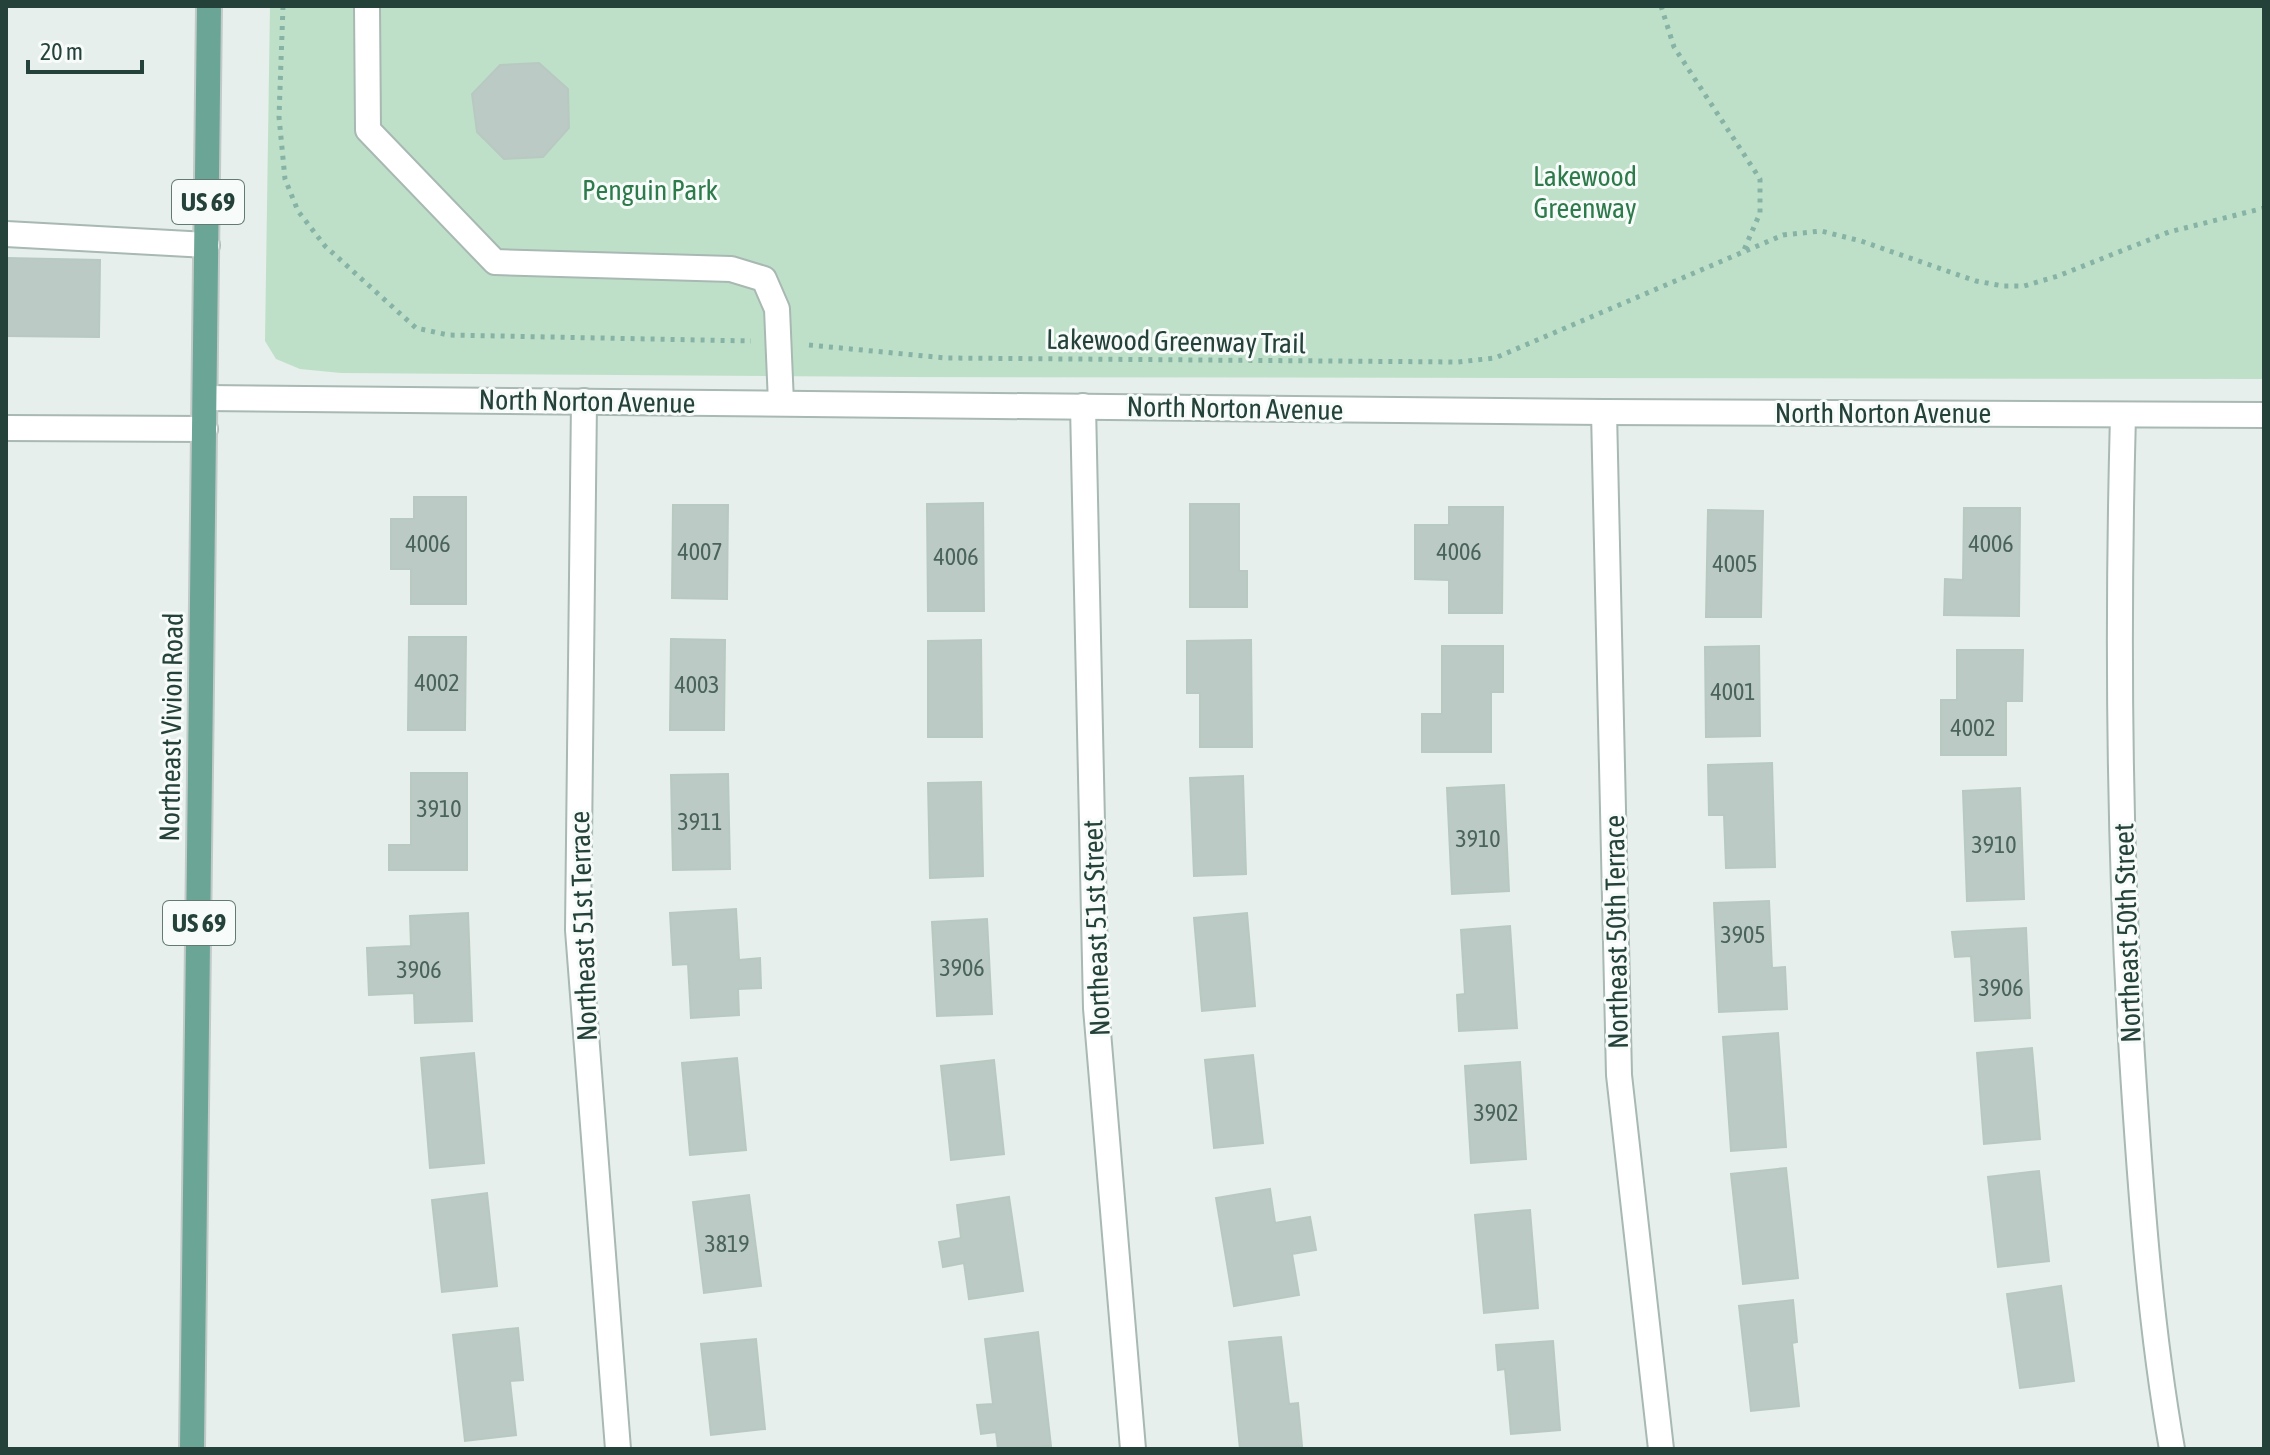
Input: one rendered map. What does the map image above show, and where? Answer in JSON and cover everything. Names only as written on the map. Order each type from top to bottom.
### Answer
[{"type":"main road","name":"Northeast Vivion Road","points":[[192,1449],[209,6]]},
{"type":"street","points":[[367,6],[368,130],[495,262],[731,269],[764,279],[777,309],[781,403]]},
{"type":"street","points":[[6,234],[207,245]]},
{"type":"street","name":"North Norton Avenue","points":[[206,398],[1604,412],[2264,415]]},
{"type":"street","name":"Northeast 51st Terrace","points":[[584,401],[578,930],[618,1449]]},
{"type":"street","name":"Northeast 51st Street","points":[[1083,406],[1096,1008],[1133,1449]]},
{"type":"street","name":"Northeast 50th Terrace","points":[[1604,412],[1619,1075],[1661,1449]]},
{"type":"street","name":"Northeast 50th Street","points":[[2123,415],[2120,742],[2126,960],[2140,1177],[2162,1394],[2172,1449]]},
{"type":"street","points":[[6,428],[205,429]]},
{"type":"path","name":"Lakewood Greenway Trail","points":[[283,6],[279,117],[285,179],[298,211],[325,246],[416,328],[448,335],[778,342],[946,358],[1458,362],[1495,358],[1783,235],[1821,231],[1861,241],[1976,281],[2024,286],[2058,276],[2169,232],[2264,208]]},
{"type":"path","points":[[1661,6],[1674,47],[1760,179],[1760,213],[1743,251]]},
{"type":"green space","name":"Lakewood Greenway","points":[[270,6],[2264,6],[2264,379],[905,377],[341,373],[300,369],[276,359],[265,341]]},
{"type":"building","points":[[539,63],[568,89],[569,128],[543,157],[504,159],[477,132],[472,94],[500,65]]},
{"type":"building","points":[[6,258],[100,260],[99,337],[6,336]]},
{"type":"building","points":[[414,497],[466,497],[466,604],[411,604],[411,569],[391,569],[391,519],[414,519]]},
{"type":"building","points":[[983,503],[984,611],[928,611],[927,504]]},
{"type":"building","points":[[1190,504],[1239,504],[1239,571],[1247,571],[1247,607],[1190,607]]},
{"type":"building","points":[[673,505],[728,505],[727,599],[672,598]]},
{"type":"building","points":[[1449,507],[1503,507],[1502,613],[1449,613],[1449,580],[1415,579],[1415,525],[1449,525]]},
{"type":"building","points":[[1964,508],[2020,508],[2019,616],[1944,615],[1945,579],[1963,580]]},
{"type":"building","points":[[1708,510],[1763,511],[1761,617],[1706,617]]},
{"type":"building","points":[[409,637],[466,637],[465,730],[408,730]]},
{"type":"building","points":[[671,639],[725,640],[724,730],[670,730]]},
{"type":"building","points":[[981,640],[982,737],[928,737],[928,641]]},
{"type":"building","points":[[1251,640],[1252,747],[1200,747],[1200,693],[1187,693],[1187,641]]},
{"type":"building","points":[[1442,646],[1503,646],[1503,692],[1491,692],[1491,752],[1422,752],[1422,714],[1442,714]]},
{"type":"building","points":[[1759,646],[1760,736],[1706,737],[1705,647]]},
{"type":"building","points":[[1957,650],[2023,650],[2022,701],[2006,701],[2006,755],[1941,755],[1941,700],[1957,700]]},
{"type":"building","points":[[1772,763],[1775,867],[1726,868],[1724,815],[1709,815],[1708,765]]},
{"type":"building","points":[[411,773],[467,773],[467,870],[389,870],[389,845],[411,845]]},
{"type":"building","points":[[728,774],[730,869],[673,870],[671,775]]},
{"type":"building","points":[[1243,776],[1246,874],[1194,876],[1190,778]]},
{"type":"building","points":[[981,782],[983,876],[930,878],[928,783]]},
{"type":"building","points":[[1504,785],[1509,891],[1452,894],[1447,788]]},
{"type":"building","points":[[2020,788],[2024,899],[1967,901],[1963,791]]},
{"type":"building","points":[[1769,901],[1772,968],[1785,967],[1787,1009],[1719,1012],[1714,903]]},
{"type":"building","points":[[736,909],[739,960],[760,958],[761,988],[738,989],[739,1015],[691,1018],[688,964],[673,965],[670,913]]},
{"type":"building","points":[[468,913],[472,1021],[415,1023],[414,993],[369,995],[367,948],[411,946],[410,916]]},
{"type":"building","points":[[1247,913],[1255,1006],[1202,1011],[1194,918]]},
{"type":"building","points":[[987,919],[992,1014],[937,1016],[932,922]]},
{"type":"building","points":[[1510,926],[1517,1028],[1459,1031],[1457,995],[1465,994],[1461,930]]},
{"type":"building","points":[[2026,928],[2030,1018],[1975,1021],[1971,956],[1955,957],[1952,932]]},
{"type":"building","points":[[1778,1033],[1786,1147],[1731,1151],[1723,1037]]},
{"type":"building","points":[[2032,1048],[2040,1139],[1984,1144],[1977,1053]]},
{"type":"building","points":[[474,1053],[484,1163],[430,1168],[421,1058]]},
{"type":"building","points":[[1253,1055],[1263,1143],[1214,1148],[1205,1060]]},
{"type":"building","points":[[737,1058],[746,1150],[690,1155],[682,1063]]},
{"type":"building","points":[[994,1060],[1004,1154],[951,1160],[941,1066]]},
{"type":"building","points":[[1520,1062],[1526,1159],[1471,1163],[1465,1066]]},
{"type":"building","points":[[1786,1168],[1798,1278],[1743,1284],[1731,1174]]},
{"type":"building","points":[[2039,1171],[2049,1261],[1998,1267],[1988,1177]]},
{"type":"building","points":[[1270,1189],[1275,1223],[1310,1217],[1316,1250],[1292,1254],[1299,1295],[1234,1306],[1216,1198]]},
{"type":"building","points":[[487,1193],[497,1286],[442,1292],[432,1200]]},
{"type":"building","points":[[749,1195],[761,1286],[704,1293],[693,1202]]},
{"type":"building","points":[[1009,1197],[1023,1291],[969,1299],[964,1263],[943,1267],[939,1242],[961,1238],[957,1205]]},
{"type":"building","points":[[1530,1210],[1538,1308],[1484,1313],[1475,1215]]},
{"type":"building","points":[[2061,1286],[2074,1381],[2020,1388],[2007,1294]]},
{"type":"building","points":[[1793,1300],[1797,1342],[1792,1343],[1799,1406],[1751,1411],[1739,1306]]},
{"type":"building","points":[[518,1328],[523,1380],[510,1381],[516,1435],[465,1441],[453,1335]]},
{"type":"building","points":[[1038,1332],[1051,1446],[998,1449],[996,1432],[981,1434],[977,1405],[993,1404],[985,1339]]},
{"type":"building","points":[[1281,1337],[1289,1404],[1298,1403],[1302,1446],[1240,1449],[1229,1342]]},
{"type":"building","points":[[756,1339],[765,1429],[711,1435],[701,1344]]},
{"type":"building","points":[[1553,1341],[1560,1430],[1511,1434],[1505,1369],[1498,1370],[1496,1345]]},
{"type":"park label","name":"Penguin Park","points":[[650,190]]}]
